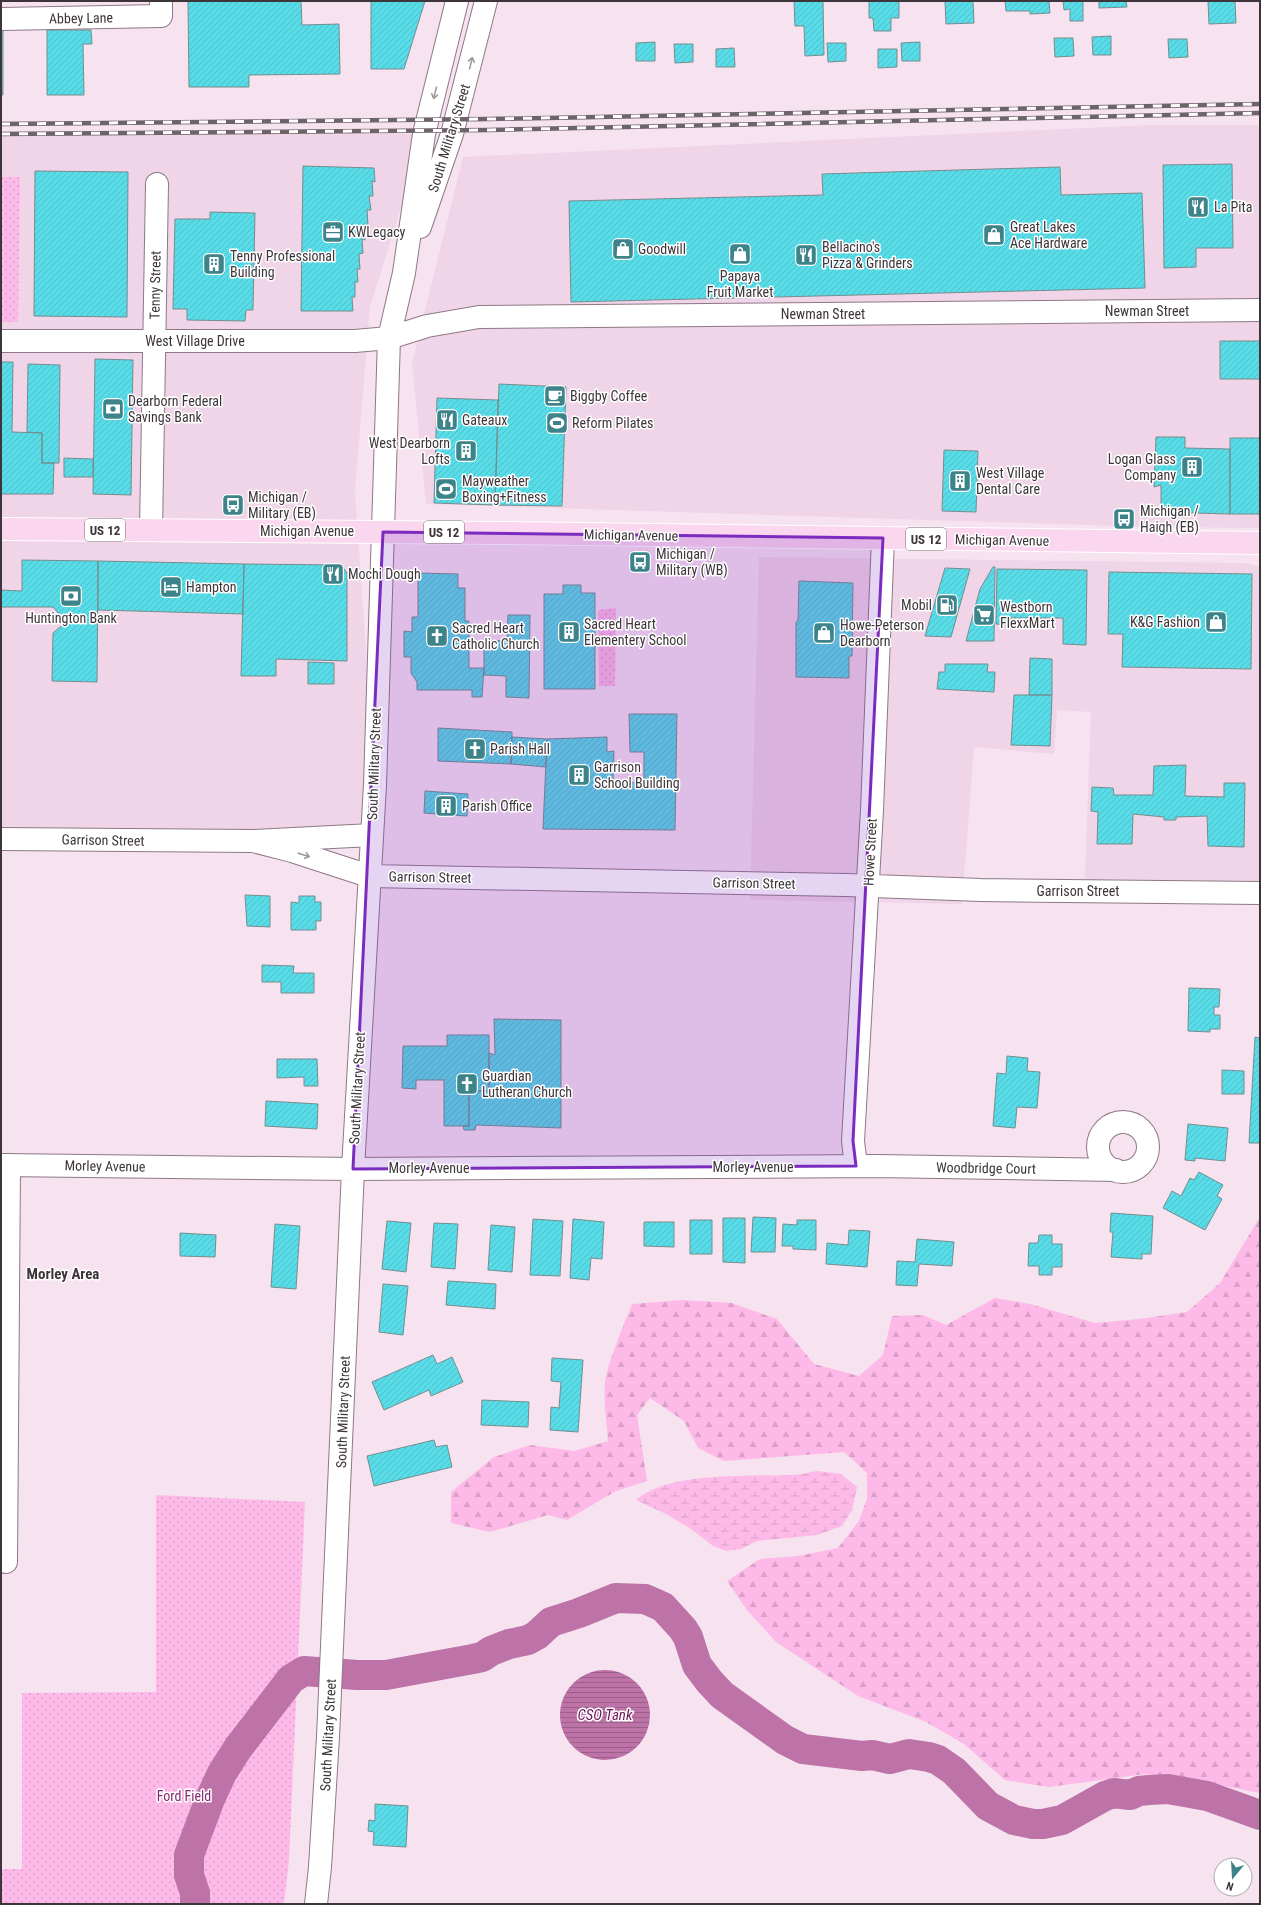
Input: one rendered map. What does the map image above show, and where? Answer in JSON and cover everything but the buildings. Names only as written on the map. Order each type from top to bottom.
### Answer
[{"type":"main road","name":"Michigan Avenue","points":[[1,530],[383,532],[1260,543]]},
{"type":"street","name":"South Military Street","points":[[316,1904],[320,1867],[328,1737],[353,1169],[372,835],[389,338],[404,273],[424,134],[457,1]]},
{"type":"street","name":"South Military Street","points":[[404,273],[452,134],[486,1]]},
{"type":"street","name":"Abbey Lane","points":[[1,19],[161,9]]},
{"type":"street","name":"Tenny Street","points":[[151,530],[157,184]]},
{"type":"street","name":"Newman Street","points":[[389,338],[427,326],[479,317],[1260,310]]},
{"type":"street","name":"West Village Drive","points":[[1,341],[355,341],[389,338]]},
{"type":"street","name":"Howe Street","points":[[856,1166],[853,1145],[872,810],[883,538]]},
{"type":"street","name":"Garrison Street","points":[[1,838],[253,841],[372,835]]},
{"type":"street","name":"Garrison Street","points":[[253,841],[292,851],[369,876],[867,886],[982,890],[1260,892]]},
{"type":"street","name":"Morley Avenue","points":[[5,1165],[353,1169],[856,1166]]},
{"type":"street","points":[[5,1165],[6,1562]]},
{"type":"street","name":"Woodbridge Court","points":[[856,1166],[1116,1170]]},
{"type":"highlighted area","points":[[383,532],[883,538],[853,1141],[856,1166],[353,1169]]},
{"type":"shaded area","points":[[1151,125],[1260,125],[1260,528],[1153,527],[426,504],[412,363],[463,157]]},
{"type":"shaded area","points":[[1,132],[424,134],[370,307],[355,491],[375,785],[372,835],[1,839]]},
{"type":"shaded area","points":[[759,557],[1244,563],[1260,566],[1260,901],[1251,903],[1084,903],[1091,712],[1057,710],[1054,754],[974,747],[962,904],[750,900]]},
{"type":"green space","points":[[1,177],[20,177],[18,322],[1,322]]},
{"type":"green space","points":[[616,608],[615,686],[599,686],[598,610]]},
{"type":"green space","points":[[1260,1217],[1260,1793],[1195,1780],[1145,1774],[1049,1787],[1005,1780],[964,1744],[926,1722],[858,1696],[776,1642],[747,1610],[727,1581],[760,1559],[798,1556],[838,1548],[859,1521],[867,1499],[867,1473],[844,1452],[724,1461],[698,1448],[684,1421],[650,1398],[637,1415],[647,1481],[616,1491],[567,1520],[548,1515],[490,1532],[451,1523],[451,1492],[494,1457],[530,1445],[574,1451],[608,1441],[605,1400],[606,1376],[614,1349],[632,1304],[683,1300],[732,1303],[777,1319],[814,1364],[859,1376],[883,1355],[892,1316],[923,1315],[946,1325],[995,1298],[1030,1304],[1095,1323],[1139,1319],[1187,1312],[1220,1283]]},
{"type":"green space","points":[[817,1471],[841,1474],[857,1487],[852,1510],[842,1526],[817,1535],[757,1541],[741,1549],[726,1551],[713,1546],[691,1529],[666,1514],[636,1500],[650,1491],[668,1484],[689,1480],[711,1477],[795,1475]]},
{"type":"green space","name":"Ford Field","points":[[156,1495],[305,1502],[289,1860],[284,1904],[1,1904],[1,1869],[22,1869],[22,1693],[156,1692]]},
{"type":"water","name":"CSO Tank","points":[[596,1670],[614,1670],[630,1677],[643,1690],[650,1706],[650,1724],[643,1740],[630,1753],[614,1760],[596,1760],[580,1753],[567,1740],[560,1724],[560,1706],[567,1690],[580,1677]]},
{"type":"waterway","points":[[195,1904],[195,1893],[189,1875],[189,1855],[210,1799],[222,1773],[238,1748],[291,1679],[304,1671],[357,1675],[386,1675],[482,1657],[491,1651],[509,1644],[528,1640],[537,1635],[551,1622],[579,1613],[616,1598],[645,1599],[663,1607],[683,1629],[688,1637],[697,1665],[722,1695],[785,1740],[803,1749],[862,1756],[872,1755],[890,1759],[909,1754],[929,1757],[938,1760],[954,1771],[988,1806],[1014,1820],[1033,1824],[1043,1824],[1062,1820],[1105,1796],[1114,1793],[1130,1795],[1139,1791],[1168,1789],[1207,1796],[1260,1815]]},
{"type":"railway","points":[[1,124],[490,119],[1260,104]]},
{"type":"railway","points":[[1,134],[489,130],[1260,113]]},
{"type":"place","name":"La Pita","points":[[1198,207]]},
{"type":"place","name":"KWLegacy","points":[[333,232]]},
{"type":"place","name":"Great Lakes Ace Hardware","points":[[994,235]]},
{"type":"place","name":"Goodwill","points":[[623,249]]},
{"type":"place","name":"Papaya Fruit Market","points":[[740,254]]},
{"type":"place","name":"Bellacino's Pizza & Grinders","points":[[806,255]]},
{"type":"place","name":"Tenny Professional Building","points":[[214,264]]},
{"type":"place","name":"Biggby Coffee","points":[[555,396]]},
{"type":"place","name":"Dearborn Federal Savings Bank","points":[[113,409]]},
{"type":"place","name":"Gateaux","points":[[447,420]]},
{"type":"place","name":"Reform Pilates","points":[[557,423]]},
{"type":"place","name":"West Dearborn Lofts","points":[[466,451]]},
{"type":"place","name":"Logan Glass Company","points":[[1192,467]]},
{"type":"place","name":"West Village Dental Care","points":[[960,481]]},
{"type":"place","name":"Mayweather Boxing+Fitness","points":[[446,489]]},
{"type":"place","name":"Michigan / Military (EB)","points":[[233,505]]},
{"type":"place","name":"Michigan / Haigh (EB)","points":[[1124,519]]},
{"type":"place","name":"Michigan / Military (WB)","points":[[640,562]]},
{"type":"place","name":"Mochi Dough","points":[[333,574]]},
{"type":"place","name":"Hampton","points":[[171,587]]},
{"type":"place","name":"Huntington Bank","points":[[71,596]]},
{"type":"place","name":"Mobil","points":[[947,605]]},
{"type":"place","name":"Westborn FlexxMart","points":[[984,615]]},
{"type":"place","name":"K&G Fashion","points":[[1216,622]]},
{"type":"place","name":"Sacred Heart Elementery School","points":[[569,632]]},
{"type":"place","name":"Howe-Peterson Dearborn","points":[[824,633]]},
{"type":"place","name":"Sacred Heart Catholic Church","points":[[437,636]]},
{"type":"place","name":"Parish Hall","points":[[475,749]]},
{"type":"place","name":"Garrison School Building","points":[[579,775]]},
{"type":"place","name":"Parish Office","points":[[446,806]]},
{"type":"place","name":"Guardian Lutheran Church","points":[[467,1084]]},
{"type":"district","name":"Morley Area","points":[[63,1274]]}]
